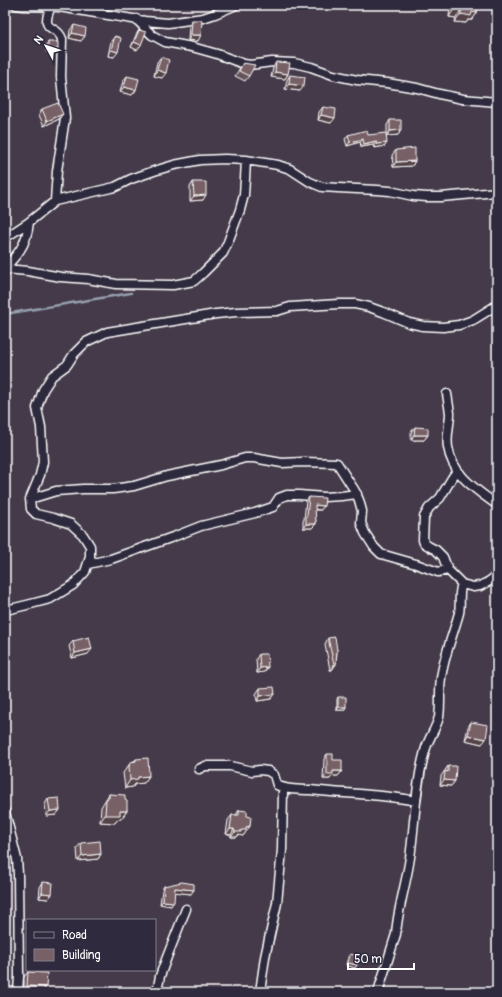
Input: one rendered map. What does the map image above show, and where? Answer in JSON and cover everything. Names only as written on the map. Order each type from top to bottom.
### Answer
[{"type":"street","points":[[16,5],[47,6],[158,22],[177,22],[203,18],[236,5]]},
{"type":"street","points":[[47,6],[48,25],[60,34],[62,39],[61,76],[65,118],[57,171],[55,201]]},
{"type":"street","points":[[136,20],[152,35],[166,42],[217,54],[244,64],[250,65],[272,62],[294,63],[333,75],[357,80],[417,88],[463,99],[497,102]]},
{"type":"street","points":[[5,238],[29,222],[55,201],[115,187],[131,179],[154,171],[200,160],[246,160],[278,165],[290,169],[310,182],[322,187],[390,191],[413,196],[427,197],[497,192]]},
{"type":"street","points":[[5,269],[28,271],[61,277],[88,278],[116,284],[173,285],[194,281],[223,253],[228,242],[244,195],[246,160]]},
{"type":"street","points":[[5,269],[20,250],[27,233],[29,222]]},
{"type":"street","points":[[5,611],[50,599],[73,585],[85,572],[88,564],[90,557],[90,546],[83,535],[71,524],[36,514],[31,510],[30,499],[40,475],[43,462],[41,427],[37,408],[43,390],[52,376],[67,366],[74,354],[86,342],[107,332],[216,314],[277,311],[290,307],[339,304],[354,304],[369,307],[409,323],[423,326],[443,327],[459,325],[472,320],[497,305]]},
{"type":"street","points":[[447,394],[450,414],[448,427],[448,447],[452,462],[457,471],[479,492],[497,505]]},
{"type":"street","points":[[30,499],[56,491],[113,489],[134,486],[167,476],[221,465],[245,458],[254,458],[282,463],[337,463],[356,491],[362,511],[362,523],[374,547],[381,554],[438,572],[448,570]]},
{"type":"street","points":[[457,471],[440,498],[429,508],[424,517],[424,543],[436,550],[443,557],[448,570],[462,584],[473,587],[480,586],[497,576]]},
{"type":"street","points":[[88,564],[111,559],[201,526],[255,513],[272,507],[279,498],[288,495],[324,497],[357,494]]},
{"type":"street","points":[[378,992],[396,934],[411,851],[416,801],[425,750],[438,718],[440,680],[454,625],[459,612],[460,589],[462,584]]},
{"type":"street","points":[[199,769],[205,766],[230,766],[252,771],[268,771],[274,775],[277,785],[283,789],[301,789],[416,801]]},
{"type":"street","points":[[260,992],[265,957],[277,903],[282,850],[283,789]]},
{"type":"street","points":[[5,812],[17,859],[20,976],[18,992]]},
{"type":"street","points":[[157,992],[160,976],[186,908]]},
{"type":"building","points":[[455,5],[478,5],[477,13],[472,12],[471,16],[461,14],[461,10],[454,9]]},
{"type":"building","points":[[192,20],[202,20],[201,35],[191,35]]},
{"type":"building","points":[[74,25],[86,28],[85,36],[72,33]]},
{"type":"building","points":[[139,30],[146,32],[141,45],[134,42]]},
{"type":"building","points":[[115,36],[121,38],[118,52],[111,50]]},
{"type":"building","points":[[48,42],[58,42],[58,49],[48,50]]},
{"type":"building","points":[[161,57],[169,60],[166,73],[157,70]]},
{"type":"building","points":[[276,62],[290,63],[288,74],[275,72]]},
{"type":"building","points":[[243,63],[255,65],[249,76],[239,71]]},
{"type":"building","points":[[290,75],[305,77],[304,86],[289,84]]},
{"type":"building","points":[[127,76],[139,79],[136,90],[124,87]]},
{"type":"building","points":[[58,103],[63,114],[47,121],[42,109]]},
{"type":"building","points":[[323,107],[336,109],[335,118],[321,115]]},
{"type":"building","points":[[390,120],[401,120],[401,130],[390,131]]},
{"type":"building","points":[[367,130],[368,135],[386,133],[387,143],[376,144],[376,141],[364,144],[363,139],[350,142],[348,135]]},
{"type":"building","points":[[415,148],[415,161],[396,162],[396,150]]},
{"type":"building","points":[[193,182],[206,182],[206,195],[194,196]]},
{"type":"building","points":[[415,427],[428,428],[428,435],[414,435]]},
{"type":"building","points":[[309,497],[325,498],[324,506],[315,505],[316,524],[306,524]]},
{"type":"building","points":[[89,637],[92,649],[75,653],[73,641]]},
{"type":"building","points":[[335,637],[337,650],[336,664],[334,665],[328,638]]},
{"type":"building","points":[[259,654],[267,654],[268,667],[260,668]]},
{"type":"building","points":[[274,687],[275,694],[260,696],[260,688]]},
{"type":"building","points":[[338,697],[346,697],[346,707],[338,707]]},
{"type":"building","points":[[471,722],[488,725],[486,739],[468,735]]},
{"type":"building","points":[[327,754],[333,754],[333,760],[342,760],[342,771],[333,771],[333,774],[327,774]]},
{"type":"building","points":[[148,758],[149,776],[138,777],[138,779],[130,780],[129,766],[131,762],[136,761],[136,759]]},
{"type":"building","points":[[448,766],[456,766],[455,781],[444,780],[445,771],[448,772]]},
{"type":"building","points":[[109,794],[125,795],[125,800],[127,801],[127,811],[120,811],[120,815],[105,815],[106,799],[109,798]]},
{"type":"building","points":[[59,798],[60,810],[50,811],[48,799]]},
{"type":"building","points":[[239,810],[247,811],[247,816],[251,817],[250,826],[246,827],[246,830],[241,830],[241,832],[235,832],[234,829],[230,829],[232,815],[239,815]]},
{"type":"building","points":[[100,841],[101,854],[82,856],[81,843]]},
{"type":"building","points":[[43,882],[53,883],[52,894],[42,893]]},
{"type":"building","points":[[182,882],[194,884],[194,890],[175,888],[174,902],[163,901],[164,886]]},
{"type":"building","points":[[350,954],[359,956],[357,965],[348,963]]},
{"type":"building","points":[[28,972],[47,973],[46,987],[27,986]]},
{"type":"waterway","points":[[5,314],[131,293]]}]
